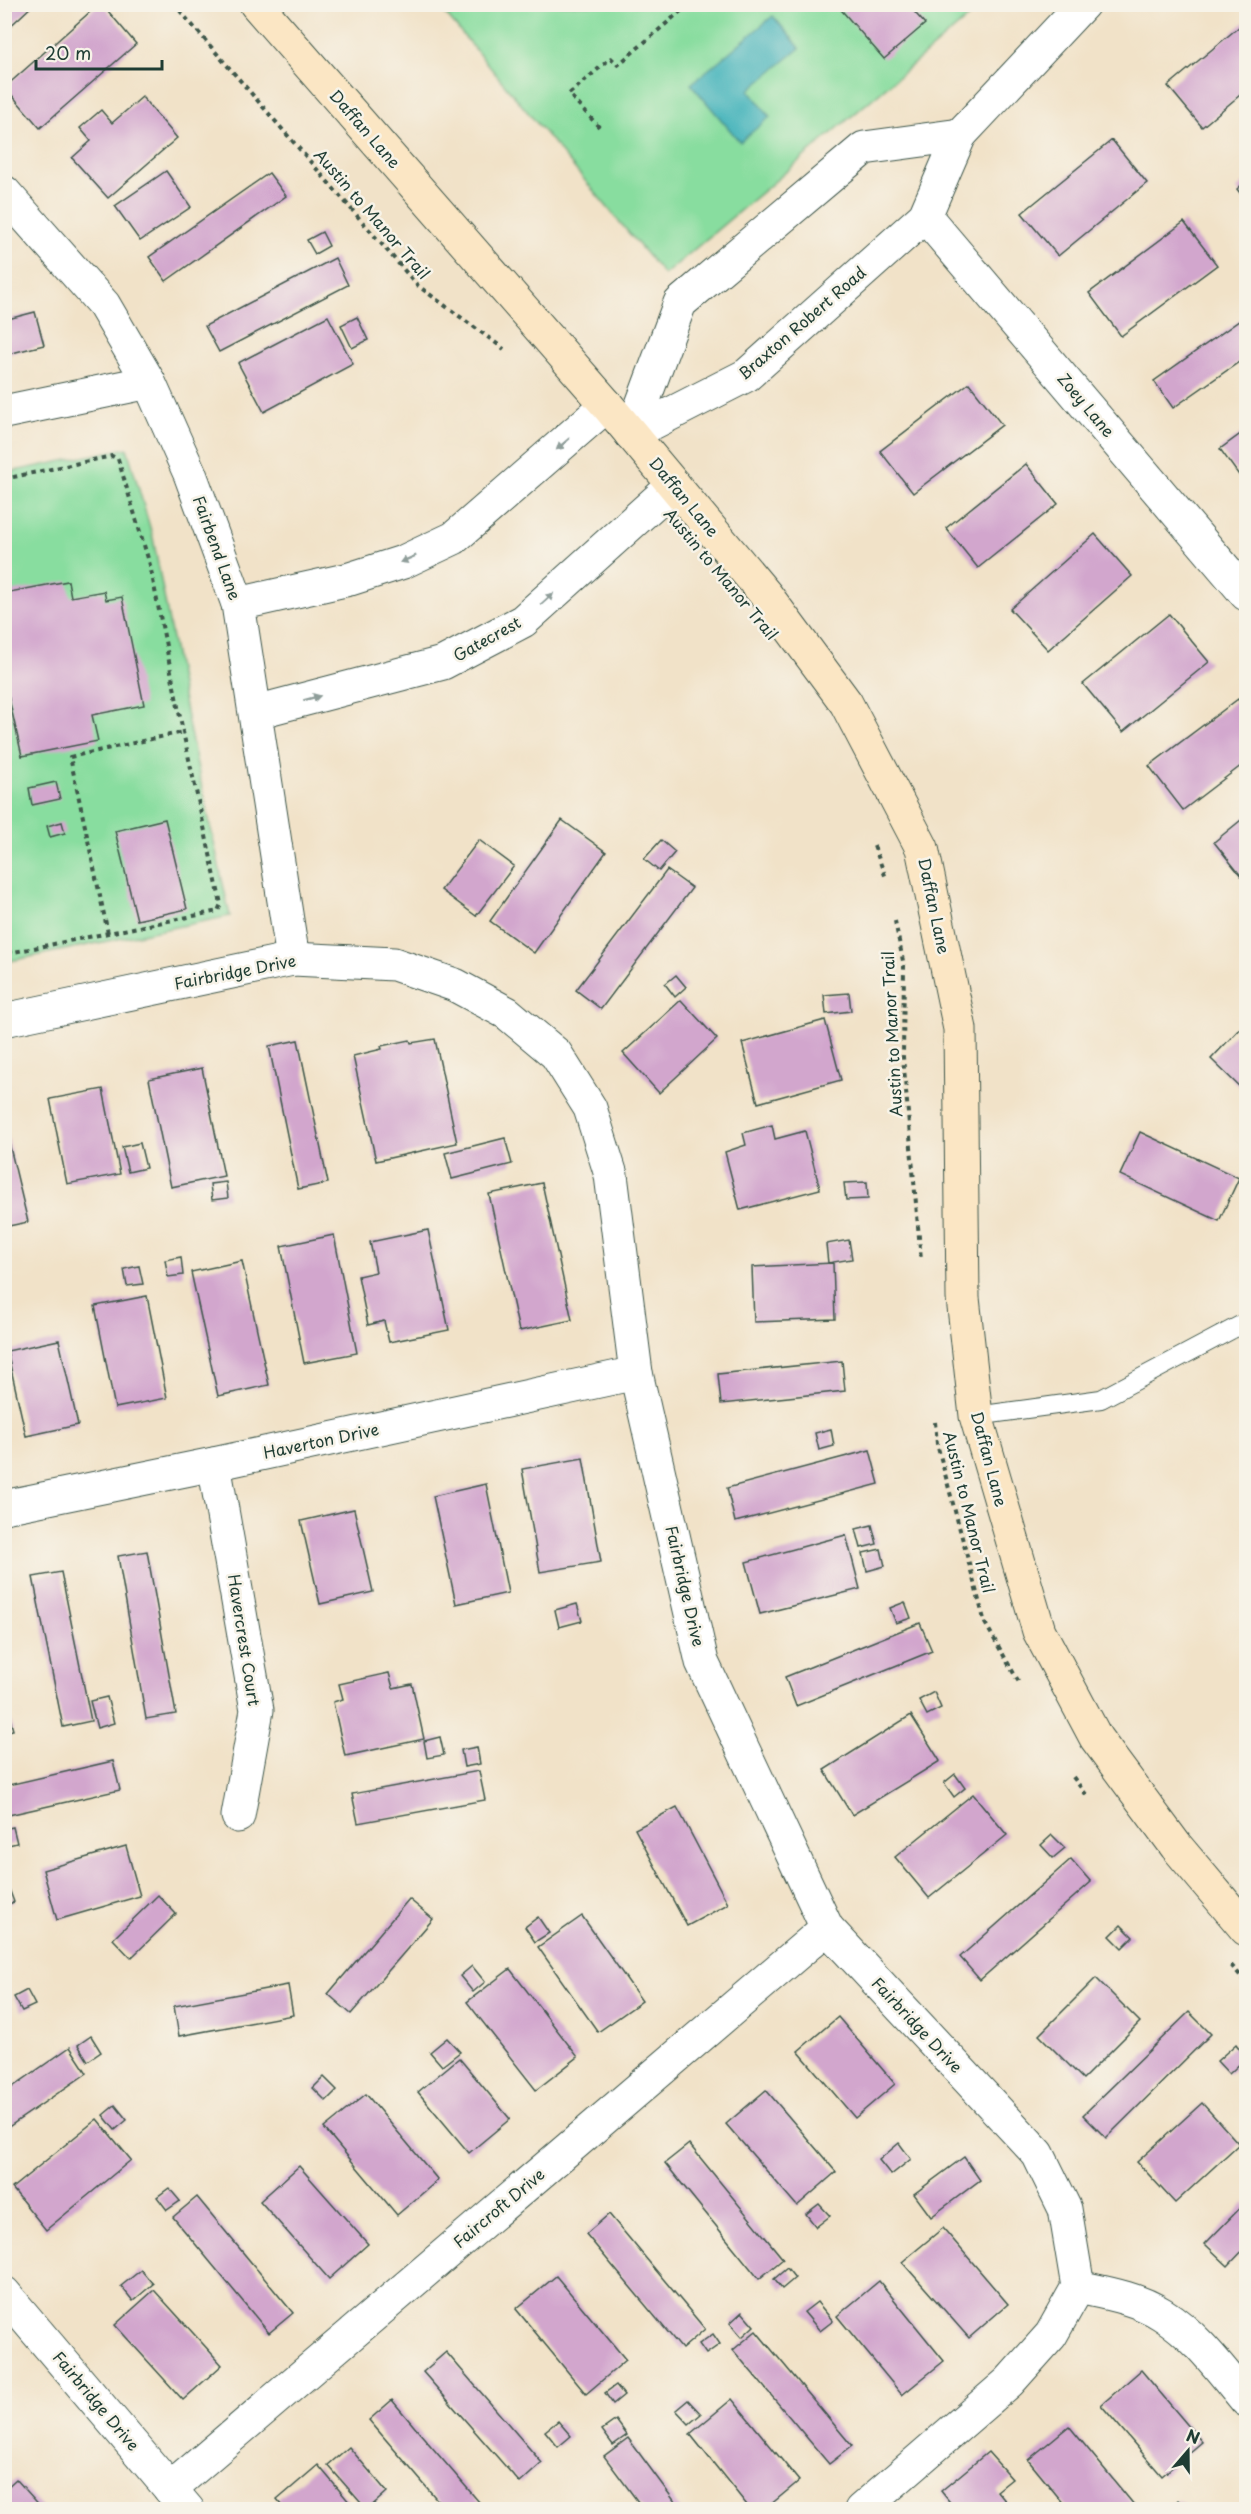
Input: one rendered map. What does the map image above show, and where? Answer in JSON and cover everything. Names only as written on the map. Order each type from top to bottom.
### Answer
[{"type":"street","name":"Daffan Lane","points":[[256,4],[607,405],[766,595],[846,703],[922,848],[960,1029],[963,1298],[975,1416],[1039,1631],[1096,1738],[1176,1846],[1246,1929]]},
{"type":"street","name":"Braxton Robert Road","points":[[631,434],[747,375],[925,216],[960,135],[1081,5]]},
{"type":"street","points":[[631,434],[680,303],[864,147],[960,135]]},
{"type":"street","name":"Fairbend Lane","points":[[4,192],[104,305],[149,381],[190,474],[238,604],[293,958]]},
{"type":"street","name":"Zoey Lane","points":[[925,216],[1246,594]]},
{"type":"street","points":[[4,412],[149,381]]},
{"type":"street","points":[[238,604],[350,579],[403,562],[454,538],[607,405]]},
{"type":"street","name":"Gatecrest","points":[[256,712],[443,663],[523,621],[674,485]]},
{"type":"street","name":"Fairbridge Drive","points":[[4,1020],[293,958],[394,964],[455,985],[507,1013],[556,1054],[590,1108],[611,1175],[636,1373],[702,1662],[827,1928],[1038,2154],[1065,2209],[1078,2287]]},
{"type":"street","name":"Haverton Drive","points":[[4,1507],[636,1373]]},
{"type":"street","name":"Havercrest Court","points":[[214,1464],[257,1710],[238,1816]]},
{"type":"street","name":"Faircroft Drive","points":[[179,2499],[827,1928]]},
{"type":"street","points":[[861,2510],[1009,2382],[1051,2335],[1078,2287],[1126,2297],[1162,2313],[1199,2344],[1246,2400]]},
{"type":"street","name":"Fairbridge Drive","points":[[4,2294],[179,2499]]},
{"type":"lane","points":[[975,1416],[1101,1399],[1246,1322]]},
{"type":"path","name":"Austin to Manor Trail","points":[[174,4],[417,285],[509,352]]},
{"type":"path","points":[[599,128],[568,94],[612,58],[618,65],[689,4]]},
{"type":"path","points":[[4,479],[112,456],[118,459],[150,565],[183,732],[221,904],[218,911],[4,954]]},
{"type":"path","points":[[108,933],[70,757],[183,732]]},
{"type":"path","points":[[871,837],[888,888]]},
{"type":"path","name":"Austin to Manor Trail","points":[[893,910],[904,966],[903,1058],[922,1268]]},
{"type":"path","name":"Austin to Manor Trail","points":[[935,1420],[937,1444],[985,1623],[1026,1694]]},
{"type":"path","points":[[1072,1776],[1094,1804]]},
{"type":"path","points":[[1224,1956],[1246,1982]]},
{"type":"green space","points":[[438,5],[983,5],[664,275]]},
{"type":"green space","points":[[127,448],[153,538],[189,728],[230,916],[5,962],[4,473]]},
{"type":"water","points":[[773,16],[800,48],[749,90],[770,117],[740,142],[691,84]]},
{"type":"building","points":[[4,4],[34,4],[4,32]]},
{"type":"building","points":[[99,4],[102,4],[136,44],[40,128],[5,87]]},
{"type":"building","points":[[836,4],[911,4],[909,6],[925,24],[884,59]]},
{"type":"building","points":[[1246,21],[1246,90],[1202,127],[1168,86]]},
{"type":"building","points":[[142,97],[177,138],[108,198],[72,158],[91,141],[80,128],[101,110],[112,123]]},
{"type":"building","points":[[1112,140],[1147,183],[1058,256],[1022,213]]},
{"type":"building","points":[[166,171],[191,207],[140,241],[115,206]]},
{"type":"building","points":[[269,173],[286,196],[166,281],[149,257]]},
{"type":"building","points":[[1246,181],[1246,201],[1237,189]]},
{"type":"building","points":[[1184,222],[1217,265],[1121,336],[1089,293]]},
{"type":"building","points":[[322,232],[329,246],[315,254],[307,240]]},
{"type":"building","points":[[335,258],[348,285],[219,352],[205,326]]},
{"type":"building","points":[[35,312],[44,345],[4,355],[4,320]]},
{"type":"building","points":[[328,316],[353,364],[264,412],[238,363]]},
{"type":"building","points":[[1246,316],[1246,357],[1173,408],[1154,381]]},
{"type":"building","points":[[357,317],[368,340],[352,348],[341,325]]},
{"type":"building","points":[[969,383],[1002,425],[913,493],[880,451]]},
{"type":"building","points":[[1246,430],[1246,485],[1220,449]]},
{"type":"building","points":[[1026,464],[1058,504],[978,568],[946,528]]},
{"type":"building","points":[[1095,534],[1132,576],[1048,650],[1010,609]]},
{"type":"building","points":[[68,581],[71,597],[104,591],[106,600],[122,597],[144,705],[92,715],[98,741],[22,756],[4,677],[4,593]]},
{"type":"building","points":[[1169,614],[1209,662],[1123,732],[1083,684]]},
{"type":"building","points":[[1238,699],[1246,710],[1246,762],[1183,810],[1149,766]]},
{"type":"building","points":[[56,782],[60,799],[32,805],[29,788]]},
{"type":"building","points":[[1246,816],[1246,882],[1214,842]]},
{"type":"building","points":[[165,819],[187,909],[137,920],[115,831]]},
{"type":"building","points":[[562,820],[606,852],[534,953],[490,921]]},
{"type":"building","points":[[62,822],[65,833],[50,837],[47,826]]},
{"type":"building","points":[[479,840],[514,866],[476,916],[441,890]]},
{"type":"building","points":[[661,840],[675,852],[659,871],[644,859]]},
{"type":"building","points":[[667,870],[692,888],[601,1009],[576,990]]},
{"type":"building","points":[[676,975],[686,987],[675,997],[665,984]]},
{"type":"building","points":[[849,993],[851,1011],[826,1014],[824,995]]},
{"type":"building","points":[[681,1000],[717,1039],[659,1093],[623,1053]]},
{"type":"building","points":[[825,1020],[841,1080],[758,1103],[742,1043]]},
{"type":"building","points":[[1246,1022],[1246,1093],[1211,1059]]},
{"type":"building","points":[[435,1039],[457,1143],[376,1161],[353,1056],[382,1049],[381,1046],[410,1040],[411,1043]]},
{"type":"building","points":[[298,1040],[328,1183],[298,1189],[269,1046]]},
{"type":"building","points":[[202,1068],[224,1176],[171,1187],[149,1079]]},
{"type":"building","points":[[103,1089],[120,1174],[67,1184],[50,1099]]},
{"type":"building","points":[[4,1122],[28,1222],[4,1227]]},
{"type":"building","points":[[772,1125],[775,1139],[805,1131],[820,1189],[740,1210],[725,1152],[746,1145],[743,1133]]},
{"type":"building","points":[[1140,1132],[1239,1178],[1219,1221],[1120,1175]]},
{"type":"building","points":[[505,1138],[512,1164],[452,1179],[445,1153]]},
{"type":"building","points":[[140,1143],[146,1168],[128,1172],[122,1147]]},
{"type":"building","points":[[226,1182],[228,1198],[212,1200],[210,1184]]},
{"type":"building","points":[[867,1182],[868,1199],[846,1200],[844,1183]]},
{"type":"building","points":[[542,1183],[572,1320],[519,1331],[489,1194]]},
{"type":"building","points":[[428,1230],[449,1330],[389,1342],[384,1321],[368,1325],[358,1276],[376,1272],[370,1242]]},
{"type":"building","points":[[334,1235],[357,1353],[304,1363],[281,1246]]},
{"type":"building","points":[[849,1240],[852,1259],[828,1263],[826,1244]]},
{"type":"building","points":[[181,1257],[183,1275],[168,1277],[165,1260]]},
{"type":"building","points":[[242,1261],[269,1385],[218,1396],[191,1272]]},
{"type":"building","points":[[833,1263],[835,1319],[754,1322],[752,1267]]},
{"type":"building","points":[[139,1266],[143,1284],[127,1286],[124,1269]]},
{"type":"building","points":[[147,1296],[167,1398],[115,1408],[95,1306]]},
{"type":"building","points":[[59,1340],[78,1425],[26,1436],[7,1351]]},
{"type":"building","points":[[842,1361],[845,1391],[721,1404],[718,1374]]},
{"type":"building","points":[[831,1429],[834,1446],[819,1450],[815,1433]]},
{"type":"building","points":[[870,1450],[879,1484],[735,1522],[727,1488]]},
{"type":"building","points":[[583,1458],[601,1562],[540,1572],[522,1469]]},
{"type":"building","points":[[486,1484],[508,1593],[456,1604],[433,1496]]},
{"type":"building","points":[[354,1509],[373,1592],[320,1604],[301,1521]]},
{"type":"building","points":[[872,1525],[877,1544],[861,1548],[856,1529]]},
{"type":"building","points":[[846,1535],[860,1589],[760,1614],[746,1562]]},
{"type":"building","points":[[881,1549],[885,1566],[867,1571],[863,1553]]},
{"type":"building","points":[[147,1551],[176,1714],[146,1719],[118,1556]]},
{"type":"building","points":[[61,1572],[91,1721],[63,1727],[33,1577]]},
{"type":"building","points":[[905,1602],[911,1618],[896,1623],[890,1608]]},
{"type":"building","points":[[577,1604],[582,1621],[559,1627],[555,1610]]},
{"type":"building","points":[[920,1623],[932,1651],[796,1706],[785,1677]]},
{"type":"building","points":[[389,1673],[393,1688],[412,1684],[424,1739],[345,1756],[333,1702],[343,1699],[339,1684]]},
{"type":"building","points":[[934,1692],[941,1708],[927,1715],[919,1700]]},
{"type":"building","points":[[4,1696],[13,1730],[4,1732]]},
{"type":"building","points":[[107,1697],[114,1723],[97,1728],[90,1701]]},
{"type":"building","points":[[911,1715],[940,1761],[852,1815],[824,1770]]},
{"type":"building","points":[[440,1737],[444,1755],[427,1758],[424,1741]]},
{"type":"building","points":[[477,1747],[480,1764],[464,1767],[461,1750]]},
{"type":"building","points":[[113,1761],[120,1790],[4,1816],[4,1786]]},
{"type":"building","points":[[479,1771],[485,1800],[358,1823],[352,1794]]},
{"type":"building","points":[[955,1774],[965,1788],[954,1797],[944,1783]]},
{"type":"building","points":[[973,1794],[1007,1835],[929,1898],[895,1857]]},
{"type":"building","points":[[677,1807],[728,1904],[687,1926],[635,1829]]},
{"type":"building","points":[[13,1827],[17,1843],[4,1846],[4,1829]]},
{"type":"building","points":[[1052,1835],[1065,1848],[1053,1858],[1041,1845]]},
{"type":"building","points":[[126,1846],[140,1896],[57,1920],[43,1870]]},
{"type":"building","points":[[1071,1859],[1091,1882],[980,1980],[960,1957]]},
{"type":"building","points":[[8,1886],[14,1902],[4,1906],[4,1887]]},
{"type":"building","points":[[158,1895],[176,1914],[131,1958],[113,1939]]},
{"type":"building","points":[[409,1899],[433,1919],[351,2014],[328,1994]]},
{"type":"building","points":[[582,1916],[642,2001],[598,2032],[538,1947]]},
{"type":"building","points":[[538,1917],[549,1933],[535,1942],[525,1927]]},
{"type":"building","points":[[1121,1925],[1133,1937],[1122,1948],[1110,1936]]},
{"type":"building","points":[[472,1966],[485,1982],[473,1992],[460,1976]]},
{"type":"building","points":[[510,1969],[578,2057],[536,2090],[467,2002]]},
{"type":"building","points":[[1096,1978],[1140,2022],[1083,2079],[1039,2035]]},
{"type":"building","points":[[288,1985],[293,2015],[179,2036],[174,2006]]},
{"type":"building","points":[[27,1990],[35,2005],[22,2011],[14,1997]]},
{"type":"building","points":[[1189,2012],[1211,2034],[1106,2138],[1083,2115]]},
{"type":"building","points":[[838,2017],[895,2084],[855,2118],[798,2051]]},
{"type":"building","points":[[91,2036],[101,2052],[88,2061],[78,2045]]},
{"type":"building","points":[[447,2038],[460,2052],[442,2066],[430,2052]]},
{"type":"building","points":[[1236,2044],[1246,2058],[1229,2074],[1217,2061]]},
{"type":"building","points":[[70,2047],[87,2073],[4,2130],[4,2093]]},
{"type":"building","points":[[459,2058],[510,2119],[469,2153],[418,2092]]},
{"type":"building","points":[[324,2077],[337,2090],[326,2101],[313,2088]]},
{"type":"building","points":[[766,2090],[836,2172],[797,2206],[726,2124]]},
{"type":"building","points":[[366,2094],[438,2180],[397,2215],[324,2128]]},
{"type":"building","points":[[1202,2103],[1239,2144],[1175,2203],[1137,2162]]},
{"type":"building","points":[[115,2105],[127,2120],[115,2130],[103,2115]]},
{"type":"building","points":[[97,2119],[131,2160],[46,2230],[12,2188]]},
{"type":"building","points":[[899,2143],[911,2159],[891,2175],[879,2160]]},
{"type":"building","points":[[689,2144],[783,2259],[759,2279],[665,2163]]},
{"type":"building","points":[[964,2157],[980,2180],[931,2217],[914,2194]]},
{"type":"building","points":[[299,2166],[368,2244],[329,2279],[260,2201]]},
{"type":"building","points":[[169,2188],[180,2201],[167,2210],[157,2197]]},
{"type":"building","points":[[197,2197],[293,2313],[269,2333],[173,2217]]},
{"type":"building","points":[[1246,2202],[1246,2247],[1228,2266],[1205,2244]]},
{"type":"building","points":[[819,2204],[830,2216],[816,2227],[806,2214]]},
{"type":"building","points":[[609,2214],[705,2329],[682,2349],[586,2234]]},
{"type":"building","points":[[943,2228],[1008,2304],[969,2338],[902,2262]]},
{"type":"building","points":[[787,2268],[795,2278],[782,2289],[774,2279]]},
{"type":"building","points":[[141,2270],[153,2284],[133,2301],[121,2286]]},
{"type":"building","points":[[556,2276],[626,2360],[586,2394],[516,2309]]},
{"type":"building","points":[[879,2281],[944,2361],[902,2395],[837,2316]]},
{"type":"building","points":[[154,2290],[222,2365],[183,2400],[115,2325]]},
{"type":"building","points":[[817,2302],[833,2321],[820,2331],[804,2312]]},
{"type":"building","points":[[742,2312],[754,2326],[742,2337],[730,2323]]},
{"type":"building","points":[[756,2331],[852,2446],[829,2464],[733,2350]]},
{"type":"building","points":[[713,2334],[720,2344],[706,2354],[699,2344]]},
{"type":"building","points":[[446,2352],[542,2463],[520,2483],[423,2372]]},
{"type":"building","points":[[1141,2370],[1202,2442],[1162,2476],[1101,2405]]},
{"type":"building","points":[[616,2385],[624,2395],[613,2404],[605,2393]]},
{"type":"building","points":[[732,2399],[799,2481],[764,2510],[751,2510],[690,2434]]},
{"type":"building","points":[[392,2400],[486,2510],[446,2510],[369,2420]]},
{"type":"building","points":[[688,2400],[701,2414],[689,2424],[676,2410]]},
{"type":"building","points":[[616,2420],[627,2435],[613,2445],[602,2430]]},
{"type":"building","points":[[558,2421],[571,2436],[558,2447],[545,2431]]},
{"type":"building","points":[[1069,2426],[1135,2506],[1131,2510],[1069,2510],[1028,2460]]},
{"type":"building","points":[[628,2438],[681,2510],[644,2510],[604,2456]]},
{"type":"building","points":[[349,2447],[387,2492],[367,2510],[328,2465]]},
{"type":"building","points":[[988,2452],[1012,2479],[997,2491],[1013,2510],[956,2510],[941,2491]]},
{"type":"building","points":[[318,2465],[356,2510],[285,2510],[277,2500]]},
{"type":"building","points":[[16,2479],[44,2510],[4,2510],[4,2490]]},
{"type":"building","points":[[1178,2500],[1189,2510],[1169,2510]]}]
